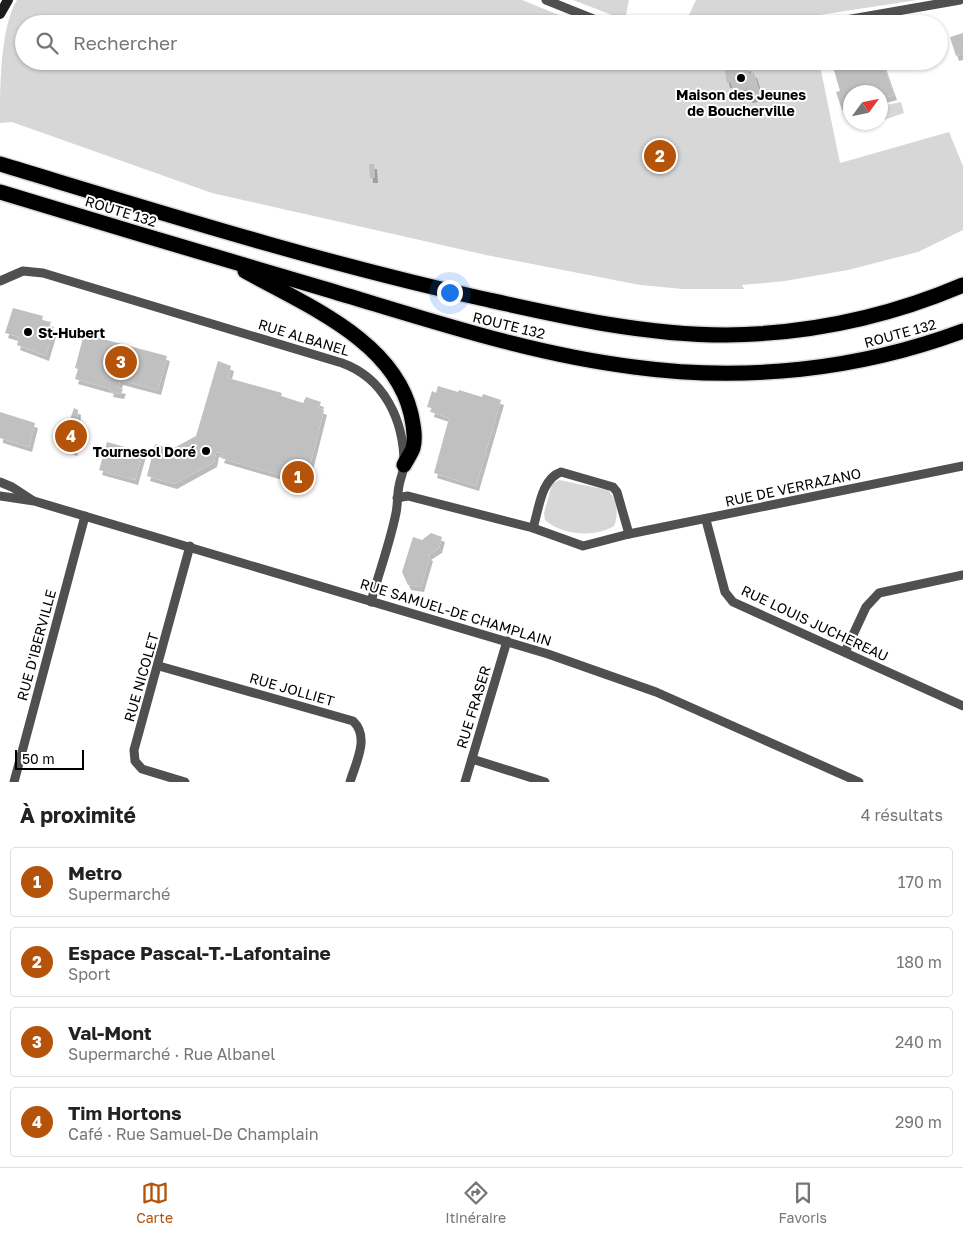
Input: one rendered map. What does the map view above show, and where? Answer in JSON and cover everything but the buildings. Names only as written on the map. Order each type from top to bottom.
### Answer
[{"type":"highway","name":"ROUTE 132","points":[[0,164],[312,257],[477,298],[638,329],[726,334],[811,328],[890,311],[963,285]]},
{"type":"highway","name":"ROUTE 132","points":[[0,192],[484,335],[570,356],[658,370],[736,373],[812,368],[901,351],[963,331]]},
{"type":"highway","points":[[224,259],[336,323],[365,344],[384,362],[401,387],[413,422],[413,448],[404,465]]},
{"type":"street","points":[[0,14],[8,0]]},
{"type":"street","points":[[546,0],[584,15]]},
{"type":"street","points":[[874,15],[960,0]]},
{"type":"street","name":"RUE ALBANEL","points":[[0,281],[18,272],[38,272],[342,363],[368,377],[388,399],[398,423],[404,465],[396,512],[370,602]]},
{"type":"street","name":"RUE DE VERRAZANO","points":[[397,498],[408,496],[533,528],[583,546],[629,534],[706,520],[963,466]]},
{"type":"street","points":[[533,528],[547,482],[554,474],[561,472],[613,487],[617,492],[629,534]]},
{"type":"street","name":"RUE SAMUEL-DE CHAMPLAIN","points":[[0,482],[34,501]]},
{"type":"street","name":"RUE SAMUEL-DE CHAMPLAIN","points":[[0,496],[34,501],[507,641],[656,692],[859,782]]},
{"type":"street","name":"RUE D'IBERVILLE","points":[[14,782],[85,516]]},
{"type":"street","name":"RUE LOUIS JUCHEREAU","points":[[706,520],[725,592],[733,602],[963,706]]},
{"type":"street","name":"RUE NICOLET","points":[[185,782],[142,769],[135,761],[134,750],[190,546]]},
{"type":"street","points":[[845,652],[866,607],[879,593],[963,575]]},
{"type":"street","name":"RUE FRASER","points":[[465,782],[507,641]]},
{"type":"street","name":"RUE JOLLIET","points":[[158,666],[353,721],[360,728],[363,737],[350,782]]},
{"type":"street","points":[[472,759],[545,782]]},
{"type":"shaded area","points":[[17,0],[522,0],[559,15],[15,15],[15,70],[821,70],[840,163],[949,132],[963,166],[963,230],[918,252],[848,270],[785,281],[742,285],[744,289],[683,289],[640,285],[486,255],[212,193],[12,122],[0,123],[2,58],[11,12]]},
{"type":"shaded area","points":[[573,0],[629,0],[626,15],[612,15]]},
{"type":"shaded area","points":[[696,0],[917,0],[819,15],[689,15]]},
{"type":"shaded area","points":[[901,102],[904,113],[888,119],[888,105]]},
{"type":"shaded area","points":[[559,480],[608,490],[616,507],[614,526],[597,532],[578,533],[560,529],[545,520],[544,513],[552,484]]},
{"type":"place","name":"Maison des Jeunes de Boucherville","points":[[741,78]]},
{"type":"place","name":"Espace Pascal-T.-Lafontaine","points":[[660,156]]},
{"type":"place","name":"St-Hubert","points":[[28,332]]},
{"type":"place","name":"Val-Mont","points":[[121,362]]},
{"type":"place","name":"Tim Hortons","points":[[71,436]]},
{"type":"place","name":"Tournesol Doré","points":[[206,451]]},
{"type":"place","name":"Metro","points":[[298,477]]}]
